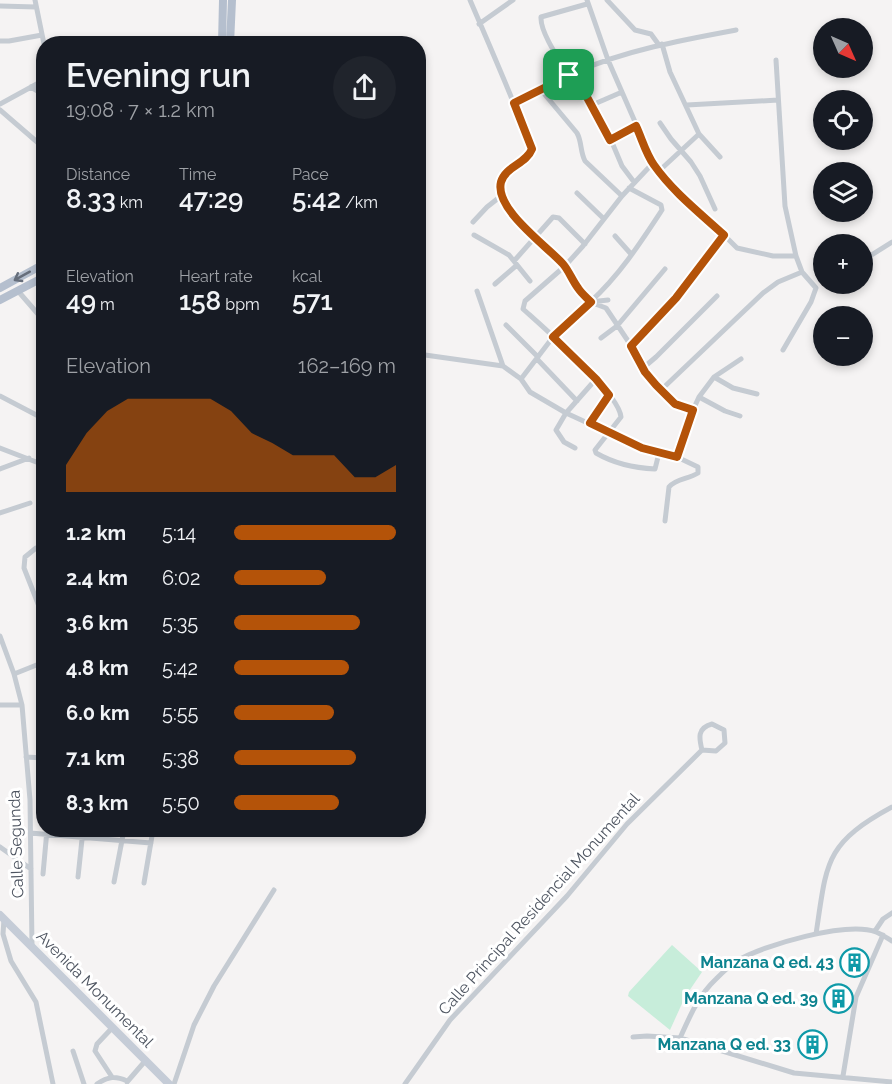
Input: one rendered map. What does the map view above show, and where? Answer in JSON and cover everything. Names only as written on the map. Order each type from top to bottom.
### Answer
[{"type":"main road","points":[[222,36],[223,0]]},
{"type":"main road","points":[[230,36],[231,0]]},
{"type":"main road","points":[[0,288],[36,268]]},
{"type":"main road","points":[[0,300],[36,281]]},
{"type":"main road","name":"Avenida Monumental","points":[[2,917],[169,1084]]},
{"type":"street","points":[[470,0],[532,149],[529,156],[506,173],[501,183],[504,203],[565,266],[578,288],[591,302],[606,308],[643,368],[661,390],[675,404],[693,410]]},
{"type":"street","points":[[480,24],[513,0]]},
{"type":"street","points":[[607,0],[635,30],[651,34],[660,45],[699,134],[720,157]]},
{"type":"street","points":[[634,182],[622,166],[592,105],[541,23],[541,17],[587,2],[636,126],[659,171],[679,194],[737,248],[773,256],[796,256]]},
{"type":"street","points":[[0,6],[36,3],[42,34],[0,41]]},
{"type":"street","points":[[514,103],[571,74],[608,60],[660,45],[736,30]]},
{"type":"street","points":[[776,60],[785,206],[796,256],[802,272],[813,285]]},
{"type":"street","points":[[0,104],[36,84]]},
{"type":"street","points":[[31,87],[36,90]]},
{"type":"street","points":[[541,90],[577,133],[581,154],[585,161],[622,196]]},
{"type":"street","points":[[592,105],[622,92]]},
{"type":"street","points":[[687,105],[778,100]]},
{"type":"street","points":[[0,110],[36,141]]},
{"type":"street","points":[[660,123],[700,176],[715,209]]},
{"type":"street","points":[[610,140],[636,126]]},
{"type":"street","points":[[659,171],[699,134]]},
{"type":"street","points":[[653,163],[622,196],[565,266],[525,301],[523,309],[596,379],[621,413],[621,417],[595,450],[596,453],[611,462],[625,466],[655,469],[659,453]]},
{"type":"street","points":[[521,379],[553,337],[601,292],[662,210],[661,205],[629,188]]},
{"type":"street","points":[[577,193],[604,219]]},
{"type":"street","points":[[473,222],[501,195]]},
{"type":"street","points":[[495,284],[553,217],[559,218],[585,244]]},
{"type":"street","points":[[474,235],[509,255],[530,281]]},
{"type":"street","points":[[631,346],[676,298],[724,235]]},
{"type":"street","points":[[615,236],[631,254]]},
{"type":"street","points":[[873,254],[892,242]]},
{"type":"street","points":[[601,338],[617,326],[665,269]]},
{"type":"street","points":[[661,390],[763,293],[778,282],[802,272]]},
{"type":"street","points":[[18,291],[36,312]]},
{"type":"street","points":[[477,291],[503,366]]},
{"type":"street","points":[[783,350],[812,302],[814,294]]},
{"type":"street","points":[[643,368],[717,296]]},
{"type":"street","points":[[591,302],[609,300]]},
{"type":"street","points":[[506,325],[577,401]]},
{"type":"street","points":[[426,355],[503,366],[521,379],[530,392],[566,413],[642,448],[677,457],[698,467],[698,473],[685,480],[672,483],[669,487],[665,520]]},
{"type":"street","points":[[677,457],[699,397],[714,377],[741,359]]},
{"type":"street","points":[[714,377],[733,388],[757,394]]},
{"type":"street","points":[[575,448],[564,442],[556,430],[566,413],[596,379]]},
{"type":"street","points":[[590,423],[609,395]]},
{"type":"street","points":[[0,396],[36,414]]},
{"type":"street","points":[[699,397],[740,416]]},
{"type":"street","points":[[0,448],[36,461]]},
{"type":"street","points":[[0,469],[29,458]]},
{"type":"street","points":[[0,513],[30,503]]},
{"type":"street","points":[[36,548],[25,557],[24,568],[36,592]]},
{"type":"street","name":"Calle Segunda","points":[[0,636],[22,705],[30,832],[32,946]]},
{"type":"street","points":[[14,674],[36,665]]},
{"type":"street","points":[[0,705],[22,705]]},
{"type":"street","points":[[712,724],[721,727],[726,734],[723,746],[716,751],[702,750],[699,740],[701,731],[712,724]]},
{"type":"street","name":"Calle Principal Residencial Monumental","points":[[405,1084],[450,1020],[567,896],[627,824],[702,750]]},
{"type":"street","points":[[26,757],[36,758]]},
{"type":"street","points":[[816,934],[826,873],[840,844],[864,822],[892,807]]},
{"type":"street","points":[[30,832],[36,832]]},
{"type":"street","points":[[43,874],[47,837]]},
{"type":"street","points":[[78,877],[82,837],[151,843]]},
{"type":"street","points":[[114,882],[123,837]]},
{"type":"street","points":[[144,883],[152,837]]},
{"type":"street","points":[[0,847],[31,869]]},
{"type":"street","points":[[174,1084],[194,1025],[214,986],[274,890]]},
{"type":"street","points":[[875,931],[883,919],[892,913]]},
{"type":"street","points":[[2,917],[3,934],[11,961],[36,1002],[53,1084]]},
{"type":"street","points":[[680,1038],[702,994],[730,967],[752,954],[816,934],[858,930],[875,931],[892,940]]},
{"type":"street","points":[[843,1076],[856,997],[883,935]]},
{"type":"street","points":[[112,1077],[95,1052],[97,1044],[113,1027]]},
{"type":"street","points":[[633,1037],[680,1038],[794,1073],[892,1082]]},
{"type":"street","points":[[73,1051],[84,1084]]},
{"type":"street","points":[[97,1084],[104,1079],[116,1076],[127,1082],[146,1059]]},
{"type":"street","points":[[811,1083],[812,1075]]},
{"type":"green space","points":[[672,945],[702,972],[685,997],[670,1030],[628,996],[629,992]]},
{"type":"place","name":"Manzana Q ed. 43","points":[[855,962]]},
{"type":"place","name":"Manzana Q ed. 39","points":[[839,998]]},
{"type":"place","name":"Manzana Q ed. 33","points":[[812,1044]]},
{"type":"route","points":[[574,73],[582,92],[592,105],[610,140],[636,126],[659,171],[679,194],[724,235],[676,298],[631,346],[645,372],[656,385],[675,404],[693,410],[677,457],[642,448],[590,423],[609,395],[553,337],[591,302],[578,288],[565,266],[528,231],[504,203],[501,195],[501,183],[506,173],[529,156],[532,149],[514,103],[569,75],[574,73]]}]
